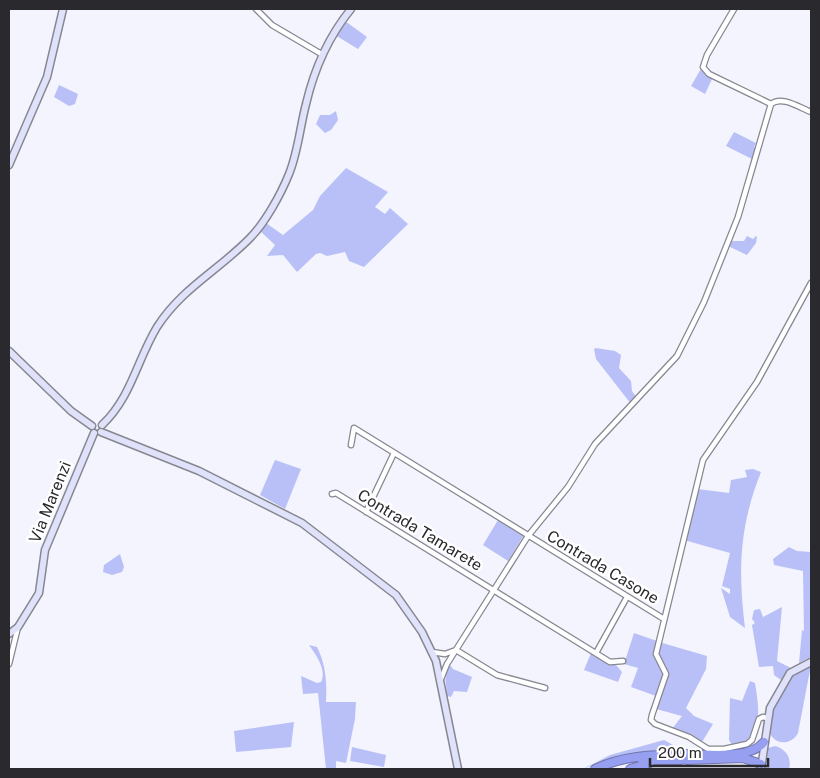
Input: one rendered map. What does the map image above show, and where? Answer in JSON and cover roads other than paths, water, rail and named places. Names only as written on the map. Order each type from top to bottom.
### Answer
[{"type":"highway","points":[[595,769],[620,760],[743,756],[756,750],[764,742]]},
{"type":"highway","points":[[743,756],[761,767]]},
{"type":"highway","points":[[743,756],[753,769]]},
{"type":"highway","points":[[630,769],[684,757]]},
{"type":"highway","points":[[608,769],[620,760]]},
{"type":"highway","points":[[608,769],[638,760],[660,761]]},
{"type":"main road","points":[[9,165],[47,77],[63,9]]},
{"type":"main road","name":"Via Marenzi","points":[[9,634],[18,626],[38,593],[45,550],[66,503],[87,445],[97,429],[122,402],[148,344],[166,315],[206,274],[223,263],[251,237],[280,193],[294,158],[306,103],[323,55],[342,20],[351,9]]},
{"type":"main road","points":[[9,351],[70,411],[97,429],[199,471],[302,523],[396,595],[422,632],[436,661],[458,769]]},
{"type":"main road","points":[[761,767],[767,718],[785,680],[790,674],[811,662]]},
{"type":"street","points":[[256,9],[272,25],[323,55]]},
{"type":"street","points":[[734,9],[707,55],[703,67],[709,74],[772,104]]},
{"type":"street","points":[[441,680],[450,659],[528,536],[568,486],[595,444],[623,416],[680,351],[738,217],[772,104],[776,100],[782,100],[811,112]]},
{"type":"street","points":[[767,718],[763,717],[759,720],[752,740],[747,744],[724,749],[708,748],[689,737],[652,722],[652,715],[666,674],[656,654],[674,571],[696,493],[703,460],[756,382],[811,283]]},
{"type":"street","name":"Contrada Casone","points":[[350,445],[354,428],[664,619]]},
{"type":"street","points":[[366,512],[394,453]]},
{"type":"street","name":"Contrada Tamarete","points":[[332,494],[336,493],[610,662],[623,661]]},
{"type":"street","points":[[596,653],[627,597]]},
{"type":"street","points":[[9,664],[18,635],[18,626]]},
{"type":"street","points":[[436,661],[445,654],[456,650]]},
{"type":"street","points":[[456,650],[497,675],[545,688]]},
{"type":"street","points":[[432,652],[445,654]]},
{"type":"street","points":[[436,661],[450,659]]}]
